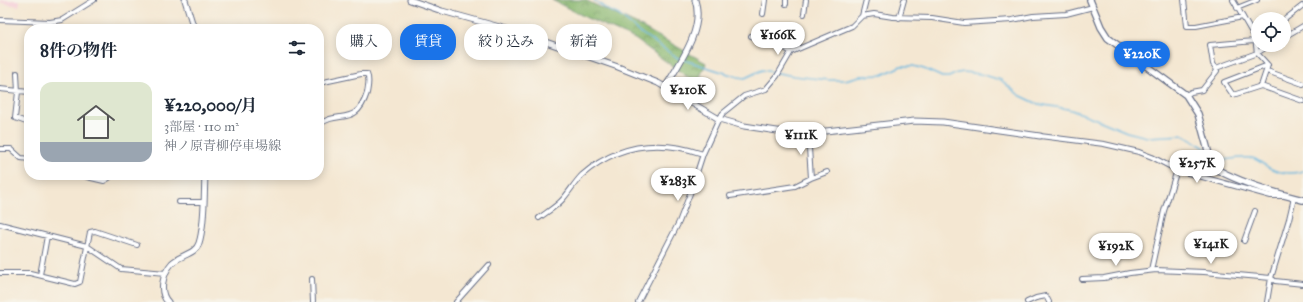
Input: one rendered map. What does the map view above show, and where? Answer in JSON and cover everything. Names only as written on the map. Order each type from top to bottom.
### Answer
[{"type":"main road","points":[[1090,0],[1101,27],[1108,38],[1186,95],[1198,114],[1214,168],[1222,173],[1285,196],[1303,200]]},
{"type":"street","points":[[185,0],[192,24]]},
{"type":"street","points":[[410,0],[442,12],[514,32],[618,67],[644,77],[719,119],[744,126],[808,133],[914,121],[943,122],[1104,144],[1139,152],[1176,170],[1271,196],[1285,196]]},
{"type":"street","points":[[665,88],[692,39],[697,16],[695,0]]},
{"type":"street","points":[[763,14],[765,0]]},
{"type":"street","points":[[804,14],[806,0]]},
{"type":"street","points":[[638,302],[679,222],[691,191],[702,154],[719,119],[728,108],[744,96],[766,89],[777,76],[791,52],[852,26],[862,16],[866,0]]},
{"type":"street","points":[[899,18],[904,0]]},
{"type":"street","points":[[1184,0],[1187,26],[1196,26],[1243,17]]},
{"type":"street","points":[[1233,0],[1251,31]]},
{"type":"street","points":[[1237,8],[1257,0]]},
{"type":"street","points":[[1291,15],[1303,6],[1300,0]]},
{"type":"street","points":[[0,20],[50,22],[62,20],[92,1]]},
{"type":"street","points":[[862,16],[874,14],[899,18],[932,18],[964,23],[1012,20],[1033,16],[1066,14],[1093,7]]},
{"type":"street","points":[[1291,33],[1303,26]]},
{"type":"street","points":[[751,36],[773,41],[791,52]]},
{"type":"street","points":[[1186,95],[1202,90],[1217,71],[1213,64],[1210,46],[1251,41]]},
{"type":"street","points":[[1216,68],[1257,53],[1268,65]]},
{"type":"street","points":[[1262,86],[1268,65]]},
{"type":"street","points":[[1268,65],[1224,82],[1233,95],[1262,86],[1303,101]]},
{"type":"street","points":[[1267,71],[1303,84]]},
{"type":"street","points":[[17,73],[18,92],[15,118],[24,121]]},
{"type":"street","points":[[324,82],[362,74],[367,74],[369,78],[367,92],[358,111],[354,115],[324,122]]},
{"type":"street","points":[[0,89],[24,92]]},
{"type":"street","points":[[808,133],[811,178]]},
{"type":"street","points":[[539,218],[562,200],[581,176],[624,150],[637,147],[659,146],[680,148],[702,154]]},
{"type":"street","points":[[0,148],[11,149],[21,158],[24,158]]},
{"type":"street","points":[[1176,170],[1214,168]]},
{"type":"street","points":[[1151,270],[1164,211],[1176,170]]},
{"type":"street","points":[[730,196],[796,186],[827,172]]},
{"type":"street","points":[[168,302],[164,298],[162,292],[166,273],[173,262],[196,249],[199,244],[205,180]]},
{"type":"street","points":[[1267,302],[1271,278],[1294,198]]},
{"type":"street","points":[[179,202],[203,202]]},
{"type":"street","points":[[1244,241],[1255,211]]},
{"type":"street","points":[[0,224],[87,246],[121,269],[166,273]]},
{"type":"street","points":[[0,273],[30,273],[75,284],[80,282],[90,232],[95,231],[137,245]]},
{"type":"street","points":[[40,275],[47,236]]},
{"type":"street","points":[[456,302],[489,265]]},
{"type":"street","points":[[1082,279],[1104,278],[1151,270],[1204,272],[1271,278],[1275,281],[1303,284]]},
{"type":"street","points":[[312,279],[313,302]]},
{"type":"street","points":[[1027,302],[1046,296],[1049,302]]},
{"type":"shaded area","points":[[0,0],[20,0],[19,6],[0,3]]},
{"type":"green space","points":[[552,0],[585,0],[642,27],[706,63],[697,84],[635,39],[612,29],[612,24],[601,24]]},
{"type":"waterway","points":[[594,0],[608,10],[619,15],[638,31],[680,59]]},
{"type":"waterway","points":[[684,60],[745,78],[762,70],[794,76],[829,80],[845,80],[860,76],[882,75],[901,66],[913,66],[942,77],[949,77],[957,73],[964,72],[980,74],[1001,80],[1019,95],[1038,104],[1068,109],[1127,132],[1147,137],[1183,135],[1205,148]]},
{"type":"waterway","points":[[1210,151],[1224,160],[1252,158],[1279,172],[1294,173],[1303,171]]}]
